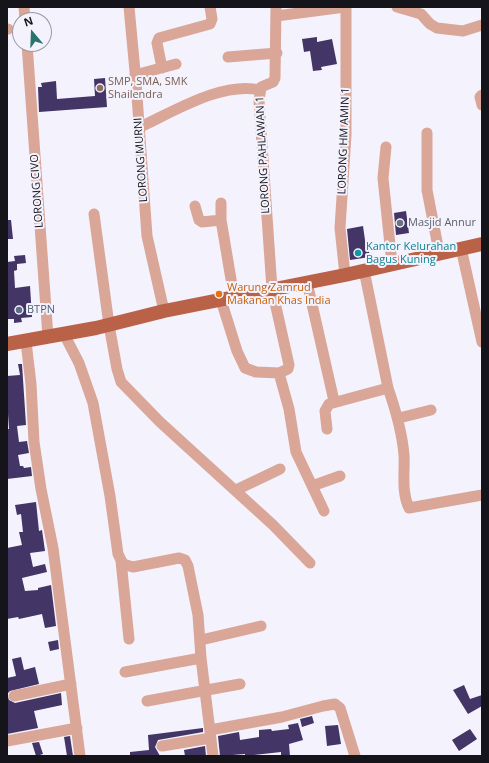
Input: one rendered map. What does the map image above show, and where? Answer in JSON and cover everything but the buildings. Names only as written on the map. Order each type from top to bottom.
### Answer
[{"type":"main road","points":[[7,344],[26,342],[109,325],[164,311],[345,275],[439,252],[482,244]]},
{"type":"street","name":"LORONG MURNI","points":[[129,7],[147,236],[164,311]]},
{"type":"street","points":[[162,68],[157,43],[159,38],[210,24],[212,19],[210,7]]},
{"type":"street","points":[[276,12],[345,7]]},
{"type":"street","name":"LORONG HM AMIN 1","points":[[345,7],[346,135],[340,228],[345,275]]},
{"type":"street","points":[[397,7],[421,14],[430,24],[437,28],[462,31],[482,25]]},
{"type":"street","name":"LORONG PAHLAWAN 1","points":[[276,12],[277,53],[275,80],[262,86],[260,90],[264,181],[272,289],[289,362],[288,369],[279,374]]},
{"type":"street","name":"LORONG CIVO","points":[[28,52],[48,337]]},
{"type":"street","points":[[228,58],[277,53]]},
{"type":"street","points":[[135,75],[176,64]]},
{"type":"street","points":[[138,128],[222,91],[244,87],[260,90]]},
{"type":"street","points":[[482,95],[480,97],[482,105]]},
{"type":"street","points":[[427,133],[427,190],[439,252]]},
{"type":"street","points":[[386,147],[383,178],[392,264]]},
{"type":"street","points":[[221,203],[227,299],[237,351],[246,368],[256,372],[279,374],[289,409],[296,452],[324,511]]},
{"type":"street","points":[[195,206],[199,220],[202,222],[221,220]]},
{"type":"street","points":[[94,214],[109,325],[118,374],[124,387],[160,422],[273,525],[310,563]]},
{"type":"street","points":[[461,248],[482,342]]},
{"type":"street","points":[[364,270],[388,388],[399,418],[404,458],[404,485],[409,508],[482,495]]},
{"type":"street","points":[[307,282],[334,402]]},
{"type":"street","points":[[64,334],[79,363],[93,403],[110,496],[117,550],[121,561],[129,639]]},
{"type":"street","points":[[26,342],[31,384],[34,442],[41,489],[53,548],[72,684],[80,756]]},
{"type":"street","points":[[327,429],[325,409],[334,402],[388,388]]},
{"type":"street","points":[[399,418],[431,410]]},
{"type":"street","points":[[236,490],[280,469]]},
{"type":"street","points":[[312,486],[340,476]]},
{"type":"street","points":[[121,561],[125,565],[133,567],[175,558],[185,560],[188,566],[201,640],[201,658],[213,756]]},
{"type":"street","points":[[201,640],[261,626]]},
{"type":"street","points":[[125,672],[201,658]]},
{"type":"street","points":[[14,696],[72,684]]},
{"type":"street","points":[[147,701],[240,684]]},
{"type":"street","points":[[162,746],[335,704],[340,708],[355,756]]},
{"type":"street","points":[[7,741],[77,728]]},
{"type":"place","name":"SMP, SMA, SMK Shailendra","points":[[100,88]]},
{"type":"place","name":"Masjid Annur","points":[[400,223]]},
{"type":"place","name":"Kantor Kelurahan Bagus Kuning","points":[[358,253]]},
{"type":"place","name":"Warung Zamrud Makanan Khas India","points":[[219,294]]},
{"type":"place","name":"BTPN","points":[[19,310]]}]
